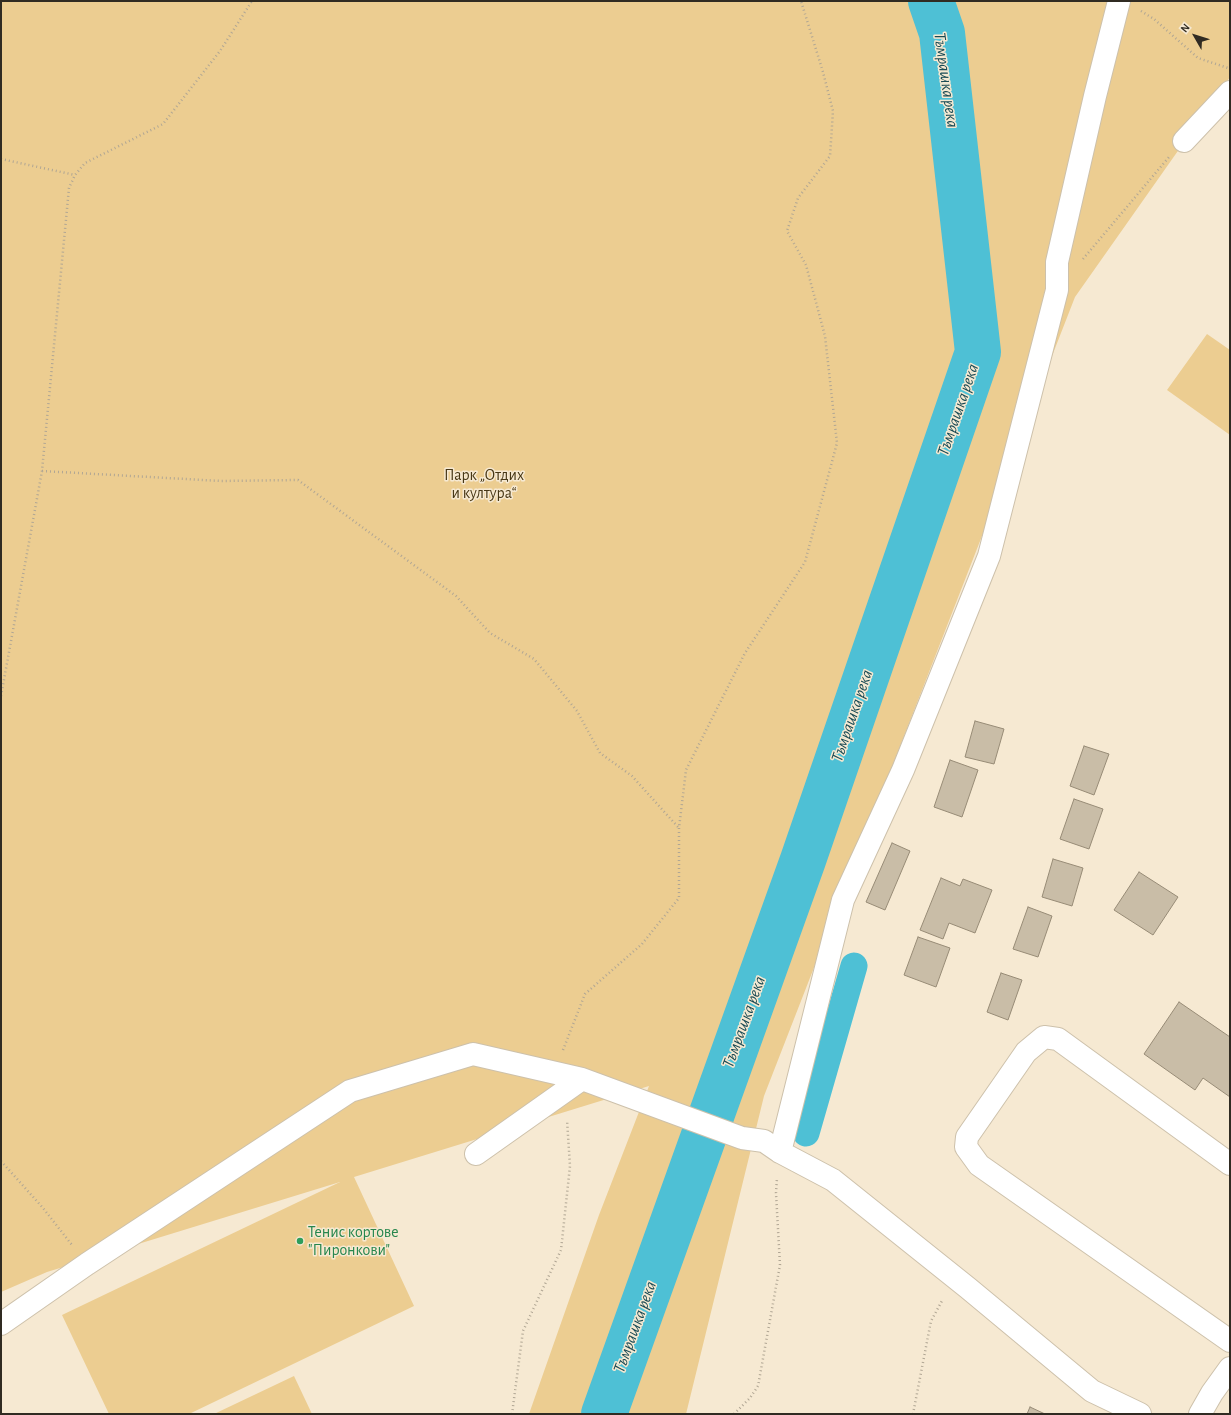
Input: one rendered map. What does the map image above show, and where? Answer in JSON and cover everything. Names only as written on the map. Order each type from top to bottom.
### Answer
[{"type":"street","points":[[780,1152],[842,900],[902,770],[989,556],[1057,290],[1057,262],[1095,96],[1128,5]]},
{"type":"street","points":[[1184,141],[1230,92]]},
{"type":"street","points":[[1230,1164],[1058,1039],[1044,1037],[1026,1052],[967,1137],[966,1147],[978,1165],[1230,1341]]},
{"type":"street","points":[[1,1324],[87,1264],[350,1091],[472,1054],[582,1079],[742,1138],[764,1141],[780,1152],[833,1180],[968,1288],[1092,1391],[1140,1414]]},
{"type":"street","points":[[476,1154],[582,1079]]},
{"type":"street","points":[[1200,1414],[1212,1393],[1230,1368]]},
{"type":"path","points":[[1,696],[42,471],[69,188],[75,175],[85,163],[164,124],[220,51],[252,1]]},
{"type":"path","points":[[554,1073],[585,994],[642,944],[679,898],[679,828],[686,770],[744,653],[805,562],[837,443],[825,336],[806,266],[787,231],[798,198],[830,156],[833,111],[823,72],[801,1]]},
{"type":"path","points":[[1128,5],[1154,19],[1198,58],[1230,69]]},
{"type":"path","points":[[1082,261],[1167,159],[1184,141]]},
{"type":"path","points":[[1,159],[75,175]]},
{"type":"path","points":[[42,471],[221,481],[298,480],[456,596],[490,633],[534,659],[577,711],[600,753],[632,776],[679,828]]},
{"type":"path","points":[[512,1414],[523,1331],[561,1250],[570,1166],[565,1100],[562,1093]]},
{"type":"path","points":[[734,1414],[750,1398],[758,1386],[780,1265],[776,1193],[780,1152]]},
{"type":"path","points":[[1,1161],[43,1208],[87,1264]]},
{"type":"path","points":[[913,1414],[931,1321],[936,1309],[945,1296],[968,1288]]},
{"type":"green space","name":"Парк „Отдих и култура“","points":[[1,1],[1230,1],[1230,77],[1075,297],[764,1096],[686,1414],[529,1414],[599,1215],[649,1086],[354,1177],[414,1306],[189,1414],[109,1414],[62,1315],[340,1182],[47,1272],[1,1292]]},
{"type":"green space","points":[[1207,334],[1230,350],[1230,435],[1167,390]]},
{"type":"green space","points":[[294,1376],[312,1414],[214,1414]]},
{"type":"building","points":[[975,721],[1004,729],[994,764],[965,757]]},
{"type":"building","points":[[1084,746],[1109,754],[1094,795],[1070,786]]},
{"type":"building","points":[[950,760],[978,770],[962,817],[934,807]]},
{"type":"building","points":[[1074,799],[1103,809],[1089,849],[1060,839]]},
{"type":"building","points":[[892,843],[910,851],[885,910],[866,902]]},
{"type":"building","points":[[1053,859],[1083,868],[1072,906],[1042,897]]},
{"type":"building","points":[[1139,872],[1178,897],[1153,935],[1114,910]]},
{"type":"building","points":[[941,878],[960,886],[963,879],[992,890],[975,933],[949,923],[943,939],[920,930]]},
{"type":"building","points":[[1028,907],[1052,916],[1038,957],[1013,949]]},
{"type":"building","points":[[918,937],[950,948],[936,987],[904,975]]},
{"type":"building","points":[[1001,973],[1022,980],[1008,1020],[987,1012]]},
{"type":"building","points":[[1179,1002],[1230,1037],[1230,1097],[1203,1078],[1195,1090],[1144,1054]]},
{"type":"building","points":[[1030,1407],[1045,1414],[1027,1414]]},
{"type":"waterway","name":"Тъмрашка река","points":[[604,1414],[803,860],[978,352],[942,33],[931,1]]},
{"type":"waterway","points":[[806,1133],[854,966]]},
{"type":"place","name":"Тенис кортове \"Пиронкови\"","points":[[300,1241]]}]
